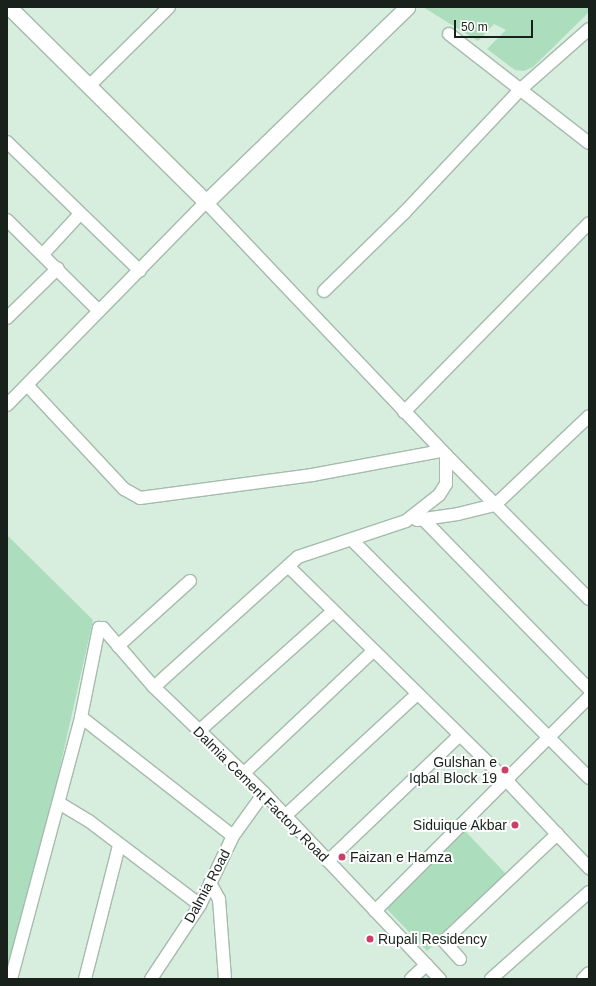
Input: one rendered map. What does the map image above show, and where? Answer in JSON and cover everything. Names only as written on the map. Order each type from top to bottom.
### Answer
[{"type":"street","points":[[9,7],[206,202],[404,412],[589,599]]},
{"type":"street","points":[[89,86],[169,7]]},
{"type":"street","points":[[7,405],[206,202],[405,8]]},
{"type":"street","points":[[324,291],[404,213],[522,88],[589,30]]},
{"type":"street","points":[[449,34],[522,88],[589,143]]},
{"type":"street","points":[[7,142],[140,271]]},
{"type":"street","points":[[44,253],[80,214]]},
{"type":"street","points":[[404,412],[589,223]]},
{"type":"street","points":[[9,226],[44,253],[99,311]]},
{"type":"street","points":[[7,318],[58,268]]},
{"type":"street","points":[[27,385],[124,489],[140,498],[312,475],[444,453]]},
{"type":"street","points":[[154,687],[298,557],[406,521],[495,505],[589,416]]},
{"type":"street","points":[[406,521],[439,495],[446,484],[444,453]]},
{"type":"street","points":[[423,519],[589,689]]},
{"type":"street","points":[[352,540],[589,778]]},
{"type":"street","points":[[288,566],[507,781],[589,868]]},
{"type":"street","points":[[118,646],[190,581]]},
{"type":"street","points":[[199,731],[333,611]]},
{"type":"street","name":"Dalmia Cement Factory Road","points":[[81,717],[99,628],[103,628],[154,687],[264,793],[440,979]]},
{"type":"street","points":[[244,774],[373,651]]},
{"type":"street","points":[[285,816],[417,694]]},
{"type":"street","points":[[375,912],[589,697]]},
{"type":"street","points":[[11,979],[81,717],[233,836]]},
{"type":"street","points":[[328,861],[460,735]]},
{"type":"street","name":"Dalmia Road","points":[[151,979],[200,905],[233,836],[264,793]]},
{"type":"street","points":[[59,803],[89,821],[120,846],[200,905]]},
{"type":"street","points":[[460,959],[444,941],[557,834]]},
{"type":"street","points":[[85,979],[120,846]]},
{"type":"street","points":[[210,883],[219,900],[225,979]]},
{"type":"street","points":[[491,979],[589,892]]},
{"type":"street","points":[[411,979],[426,965]]},
{"type":"street","points":[[582,979],[589,973]]},
{"type":"green space","points":[[423,7],[589,7],[589,12],[533,67],[524,71],[515,70],[487,49],[506,30],[494,24],[478,41]]},
{"type":"green space","points":[[7,535],[93,620],[50,812],[7,968]]},
{"type":"green space","points":[[464,830],[508,876],[427,951],[386,908]]},
{"type":"place","name":"Gulshan e Iqbal Block 19","points":[[505,770]]},
{"type":"place","name":"Siduique Akbar","points":[[515,825]]},
{"type":"place","name":"Faizan e Hamza","points":[[342,857]]},
{"type":"place","name":"Rupali Residency","points":[[370,939]]}]
